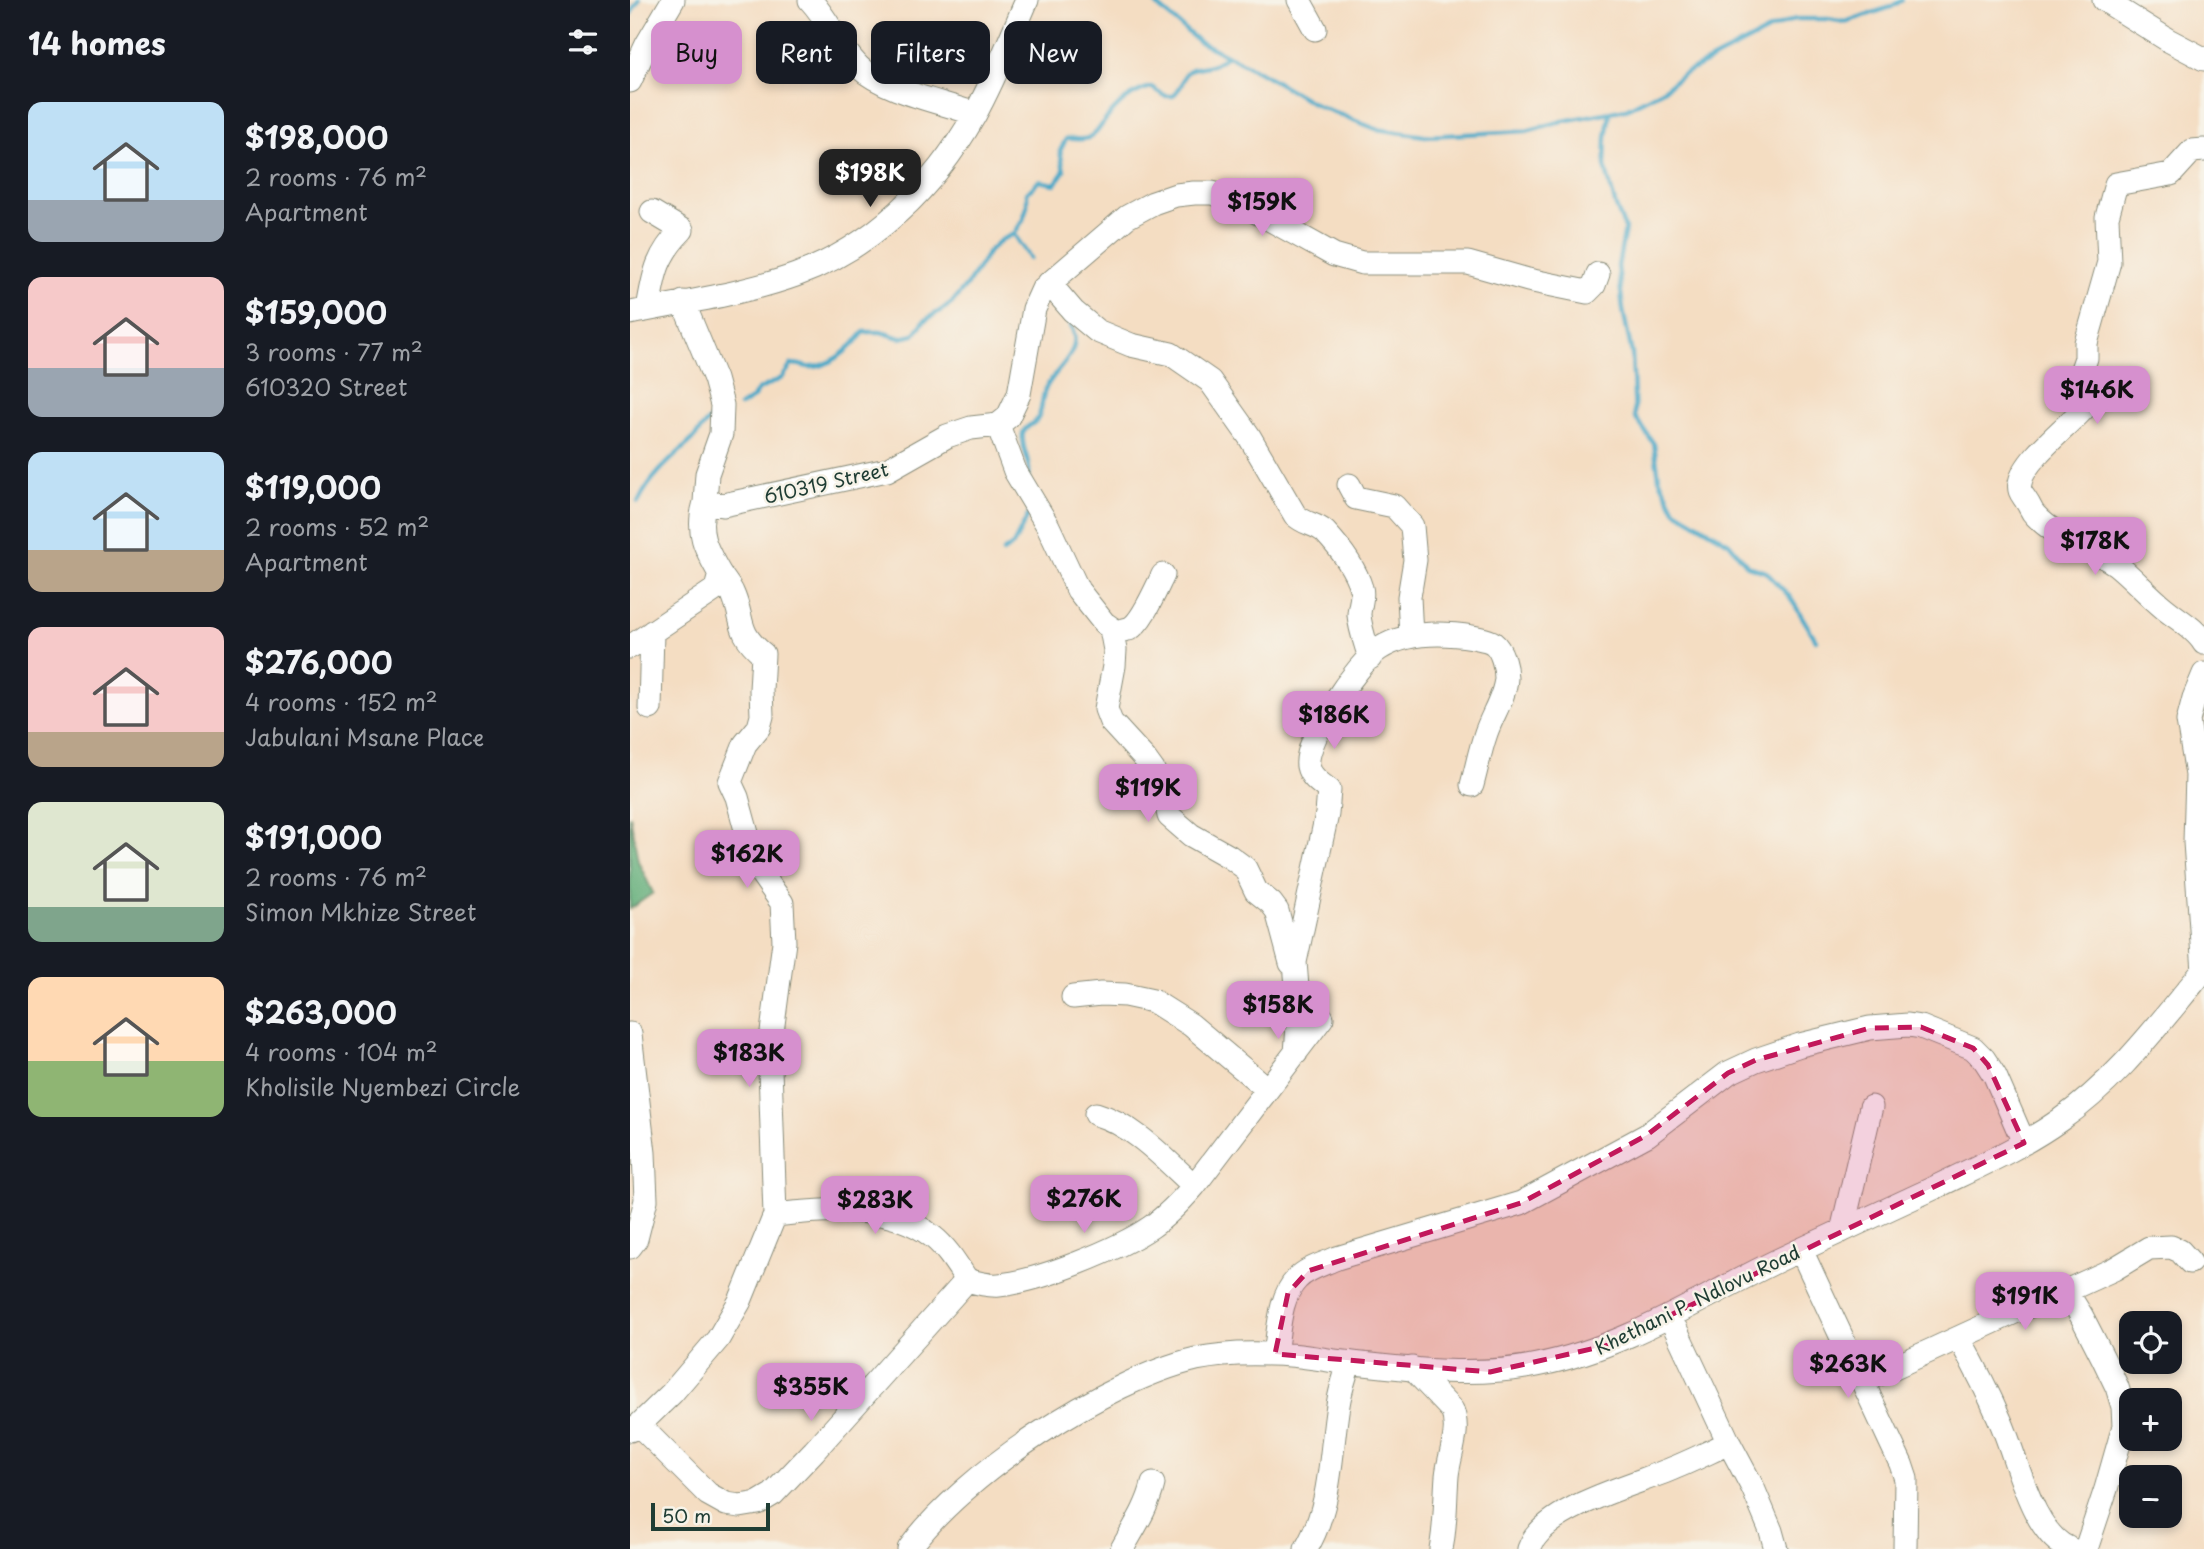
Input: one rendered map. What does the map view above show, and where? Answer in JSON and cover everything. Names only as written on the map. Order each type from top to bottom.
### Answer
[{"type":"street","points":[[630,81],[647,44],[673,0]]},
{"type":"street","points":[[810,0],[846,52],[867,74],[899,89],[975,114]]},
{"type":"street","points":[[639,311],[757,287],[797,275],[835,258],[878,231],[915,198],[948,158],[975,114],[1027,0]]},
{"type":"street","points":[[1299,0],[1315,29]]},
{"type":"street","points":[[2104,0],[2204,59]]},
{"type":"street","points":[[2204,149],[2192,151],[2171,174],[2116,184],[2107,217],[2109,262],[2086,343],[2086,358],[2078,378],[2085,407],[2035,458],[2021,478],[2020,492],[2032,512],[2048,526],[2118,566],[2200,636],[2204,643]]},
{"type":"street","points":[[1164,575],[1133,626],[1118,632],[1111,629],[1078,590],[1048,526],[1015,471],[998,425],[1008,417],[1019,394],[1037,299],[1049,283],[1126,217],[1176,195],[1212,193],[1235,200],[1348,261],[1468,263],[1578,292],[1587,292],[1594,285],[1598,274]]},
{"type":"street","points":[[639,311],[655,269],[672,240],[682,230],[652,212]]},
{"type":"street","points":[[1049,283],[1073,311],[1097,331],[1131,345],[1171,354],[1210,381],[1249,436],[1295,516],[1300,521],[1325,531],[1350,565],[1361,588],[1360,621],[1370,658]]},
{"type":"street","points":[[683,302],[715,379],[722,405],[720,434],[707,474],[705,502],[700,519],[701,532],[720,574],[732,592],[750,643],[764,654],[762,716],[759,727],[745,744],[730,782],[737,797],[751,848],[763,876],[782,904],[784,920],[770,1069],[775,1215],[740,1301],[718,1339],[672,1393],[634,1428],[708,1494],[726,1504],[740,1506],[758,1503],[773,1494],[814,1451],[967,1280]]},
{"type":"street","name":"610319 Street","points":[[705,502],[723,505],[741,502],[887,470],[947,436],[971,428],[998,425]]},
{"type":"street","points":[[1349,485],[1356,498],[1394,506],[1412,526],[1415,560],[1409,597],[1411,636]]},
{"type":"street","points":[[630,647],[716,589],[720,574]]},
{"type":"street","points":[[1111,629],[1115,650],[1106,709],[1111,722],[1153,770],[1165,797],[1168,816],[1191,835],[1245,868],[1256,891],[1277,911],[1294,975],[1299,1012],[1296,1053]]},
{"type":"street","points":[[650,708],[652,632]]},
{"type":"street","points":[[1294,975],[1297,948],[1327,814],[1329,790],[1314,778],[1308,765],[1314,741],[1338,695],[1379,649],[1411,636],[1435,633],[1487,640],[1497,648],[1502,657],[1506,677],[1504,688],[1486,731],[1472,785]]},
{"type":"street","points":[[2204,674],[2188,720],[2197,775],[2195,842],[2204,971]]},
{"type":"street","name":"Khethani P. Ndlovu Road","points":[[909,1549],[958,1494],[1036,1437],[1108,1394],[1152,1373],[1197,1359],[1241,1354],[1275,1354],[1349,1363],[1490,1372],[1542,1364],[1609,1345],[2024,1143],[2061,1119],[2099,1089],[2129,1059],[2204,971]]},
{"type":"street","points":[[1073,996],[1125,995],[1153,1001],[1191,1025],[1267,1089]]},
{"type":"street","points":[[775,1215],[848,1210],[898,1218],[917,1225],[936,1239],[967,1280],[978,1284],[1017,1282],[1051,1272],[1116,1247],[1150,1228],[1173,1210],[1322,1018]]},
{"type":"street","points":[[1275,1354],[1288,1293],[1296,1279],[1308,1271],[1337,1258],[1521,1203],[1647,1135],[1728,1073],[1800,1045],[1870,1028],[1908,1025],[1958,1040],[1973,1048],[1989,1065],[2024,1143]]},
{"type":"street","points":[[630,1034],[644,1153],[646,1200],[636,1239],[630,1247]]},
{"type":"street","points":[[1842,1231],[1871,1107]]},
{"type":"street","points":[[1096,1114],[1112,1118],[1126,1127],[1194,1185]]},
{"type":"street","points":[[1864,1381],[2114,1269],[2149,1248],[2171,1247],[2180,1251],[2190,1262]]},
{"type":"street","points":[[1801,1250],[1864,1381],[1906,1479],[1905,1549]]},
{"type":"street","points":[[2066,1291],[2081,1315],[2123,1406],[2124,1426],[2086,1549]]},
{"type":"street","points":[[1670,1317],[1753,1488],[1776,1549]]},
{"type":"street","points":[[1959,1338],[2001,1422],[2045,1529],[2054,1539],[2070,1549]]},
{"type":"street","points":[[1306,1549],[1318,1527],[1326,1493],[1338,1403],[1349,1363]]},
{"type":"street","points":[[1412,1368],[1452,1410],[1456,1418],[1452,1455],[1447,1472],[1446,1525],[1441,1549]]},
{"type":"street","points":[[1528,1549],[1536,1535],[1571,1510],[1730,1443]]},
{"type":"street","points":[[1122,1549],[1143,1510],[1153,1484]]},
{"type":"highlighted area","points":[[1921,1027],[1973,1048],[1988,1065],[2024,1143],[1609,1345],[1490,1372],[1275,1354],[1288,1293],[1308,1271],[1521,1203],[1647,1135],[1728,1073],[1756,1060],[1870,1028]]},
{"type":"green space","points":[[630,815],[638,861],[653,893],[630,909]]},
{"type":"waterway","points":[[630,15],[639,0]]},
{"type":"waterway","points":[[1151,0],[1198,41],[1260,72],[1316,105],[1376,129],[1425,136],[1526,131],[1626,109],[1663,90],[1682,75],[1795,19],[1845,22],[1891,7],[1902,0]]},
{"type":"waterway","points":[[740,406],[753,398],[758,390],[782,378],[792,364],[816,367],[832,361],[864,332],[881,332],[900,338],[914,335],[924,321],[951,304],[989,251],[1001,240],[1014,234],[1023,220],[1027,193],[1039,181],[1055,184],[1064,171],[1060,151],[1066,139],[1093,136],[1119,105],[1143,90],[1151,87],[1165,96],[1173,96],[1181,86],[1185,74],[1192,69],[1212,65],[1228,56]]},
{"type":"waterway","points":[[1610,113],[1605,166],[1625,229],[1618,266],[1632,354],[1635,417],[1654,444],[1659,478],[1675,510],[1729,543],[1748,566],[1766,572],[1790,597],[1816,640]]},
{"type":"waterway","points":[[1014,234],[1030,258]]},
{"type":"waterway","points":[[1029,476],[1023,433],[1038,418],[1045,390],[1070,355],[1075,339],[1067,319]]},
{"type":"waterway","points":[[638,502],[654,477],[709,420]]},
{"type":"waterway","points":[[1003,552],[1013,545],[1031,510]]}]
